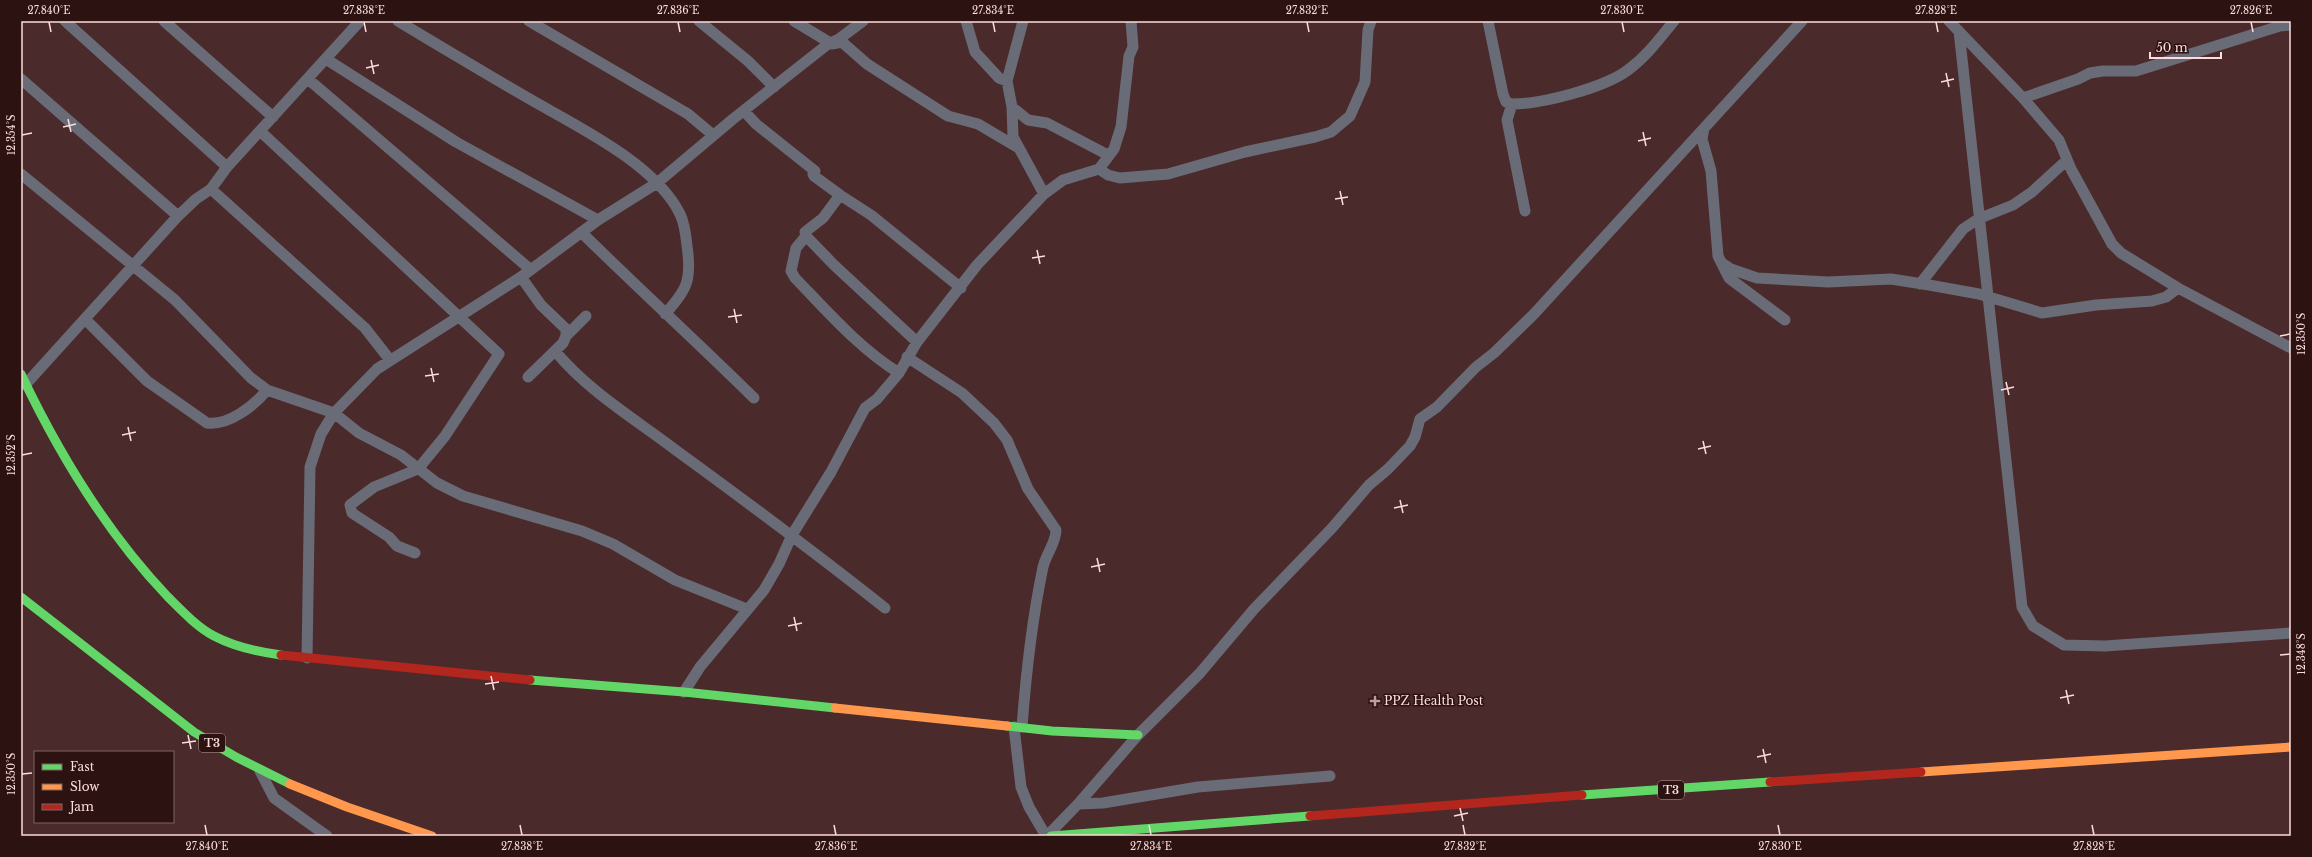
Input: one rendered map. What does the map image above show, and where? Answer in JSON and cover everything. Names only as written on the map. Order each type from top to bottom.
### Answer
[{"type":"main road","points":[[21,374],[48,431],[95,506],[126,548],[183,612],[213,636],[239,647],[266,653],[307,658],[517,679],[684,692],[916,718],[1060,732],[1138,735]]},
{"type":"main road","name":"T3","points":[[21,597],[85,650],[208,741],[258,768],[306,791],[399,826],[432,836]]},
{"type":"main road","name":"T3","points":[[1051,836],[1528,799],[2291,747]]},
{"type":"street","points":[[65,21],[227,167]]},
{"type":"street","points":[[164,21],[273,117]]},
{"type":"street","points":[[26,385],[178,216],[196,199],[211,189],[227,167],[308,80],[360,21]]},
{"type":"street","points":[[398,21],[589,133],[643,168],[657,183],[680,214],[685,230],[690,264],[689,280],[682,294],[665,314]]},
{"type":"street","points":[[529,21],[688,114],[713,135]]},
{"type":"street","points":[[699,21],[748,61],[774,87]]},
{"type":"street","points":[[794,21],[830,43],[842,42],[867,64],[948,116],[978,124],[1017,147]]},
{"type":"street","points":[[307,658],[310,466],[321,434],[334,412],[377,369],[532,270],[598,220],[657,183],[713,135],[774,87],[830,43],[863,21]]},
{"type":"street","points":[[966,21],[975,52],[999,78],[1007,81]]},
{"type":"street","points":[[1023,21],[1007,81],[1012,107],[1013,137],[1017,147],[1044,194]]},
{"type":"street","points":[[684,692],[700,667],[764,590],[780,564],[792,535],[831,472],[864,408],[877,399],[898,373],[917,342],[1000,239],[1044,194],[1063,180],[1099,169],[1114,149],[1121,127],[1129,56],[1132,47],[1131,21]]},
{"type":"street","points":[[1099,169],[1108,175],[1120,178],[1168,174],[1244,152],[1315,137],[1331,132],[1350,116],[1365,82],[1368,30],[1371,21]]},
{"type":"street","points":[[1488,21],[1506,102],[1512,104],[1568,94],[1593,87],[1627,71],[1646,55],[1674,21]]},
{"type":"street","points":[[907,357],[962,393],[994,423],[1007,440],[1028,489],[1056,530],[1056,537],[1046,554],[1039,590],[1018,727],[1021,787],[1029,807],[1046,836],[1078,804],[1138,735],[1200,673],[1254,609],[1332,528],[1370,485],[1388,469],[1415,437],[1420,419],[1437,407],[1476,367],[1534,314],[1802,21]]},
{"type":"street","points":[[1950,21],[2023,98],[2059,140],[2067,160],[2112,244],[2121,253],[2178,288],[2291,348]]},
{"type":"street","points":[[2023,98],[2078,79],[2090,73],[2104,71],[2136,71],[2291,25]]},
{"type":"street","points":[[1959,31],[2022,607],[2033,626],[2064,645],[2105,646],[2291,633]]},
{"type":"street","points":[[326,59],[456,142],[598,220]]},
{"type":"street","points":[[21,79],[178,216]]},
{"type":"street","points":[[308,80],[532,270]]},
{"type":"street","points":[[1512,104],[1507,120],[1524,211]]},
{"type":"street","points":[[1012,107],[1028,120],[1047,123],[1108,155]]},
{"type":"street","points":[[744,111],[756,124],[815,171],[813,174],[814,176],[840,196],[871,215],[961,288]]},
{"type":"street","points":[[1704,128],[1702,139],[1711,171],[1718,256],[1729,278],[1785,320]]},
{"type":"street","points":[[260,131],[499,354],[445,436],[418,469],[374,487],[350,505],[352,513],[389,537],[397,546],[415,553]]},
{"type":"street","points":[[1920,284],[1964,229],[1979,218],[2013,205],[2032,192],[2067,160]]},
{"type":"street","points":[[21,174],[174,300],[251,378],[267,390],[291,396],[334,412],[359,433],[400,455],[437,483],[463,496],[582,531],[613,544],[682,582],[747,609]]},
{"type":"street","points":[[211,189],[366,328],[390,360]]},
{"type":"street","points":[[840,196],[823,218],[805,232],[806,236],[796,248],[790,270],[795,278],[871,355],[898,373]]},
{"type":"street","points":[[581,232],[665,314],[714,357],[754,398]]},
{"type":"street","points":[[806,236],[834,265],[917,342]]},
{"type":"street","points":[[1722,263],[1743,274],[1764,278],[1828,282],[1891,279],[1988,296],[2042,313],[2096,305],[2152,301],[2166,297],[2178,288]]},
{"type":"street","points":[[521,277],[541,305],[566,329],[566,336]]},
{"type":"street","points":[[528,377],[555,351],[566,336],[586,316]]},
{"type":"street","points":[[86,320],[147,381],[207,423],[217,424],[232,417],[260,399],[267,390]]},
{"type":"street","points":[[555,351],[565,363],[608,401],[792,535],[885,608]]},
{"type":"street","points":[[258,768],[274,798],[327,836]]},
{"type":"street","points":[[1078,804],[1103,803],[1198,787],[1330,776]]},
{"type":"traffic: fast","points":[[21,374],[68,463],[104,519],[145,572],[168,597],[195,623],[214,636],[247,648],[281,655]]},
{"type":"traffic: fast","points":[[21,597],[194,732],[236,757],[290,784]]},
{"type":"traffic: fast","points":[[530,680],[684,692],[835,708]]},
{"type":"traffic: fast","points":[[1007,726],[1052,731],[1138,735]]},
{"type":"traffic: fast","points":[[1582,795],[1770,782]]},
{"type":"traffic: fast","points":[[1051,836],[1310,816]]},
{"type":"traffic: slow","points":[[835,708],[1007,726]]},
{"type":"traffic: slow","points":[[1921,772],[2291,747]]},
{"type":"traffic: slow","points":[[290,784],[347,807],[432,836]]},
{"type":"traffic: jam","points":[[281,655],[530,680]]},
{"type":"traffic: jam","points":[[1770,782],[1921,772]]},
{"type":"traffic: jam","points":[[1310,816],[1582,795]]},
{"type":"place","name":"PPZ Health Post","points":[[1375,701]]}]
